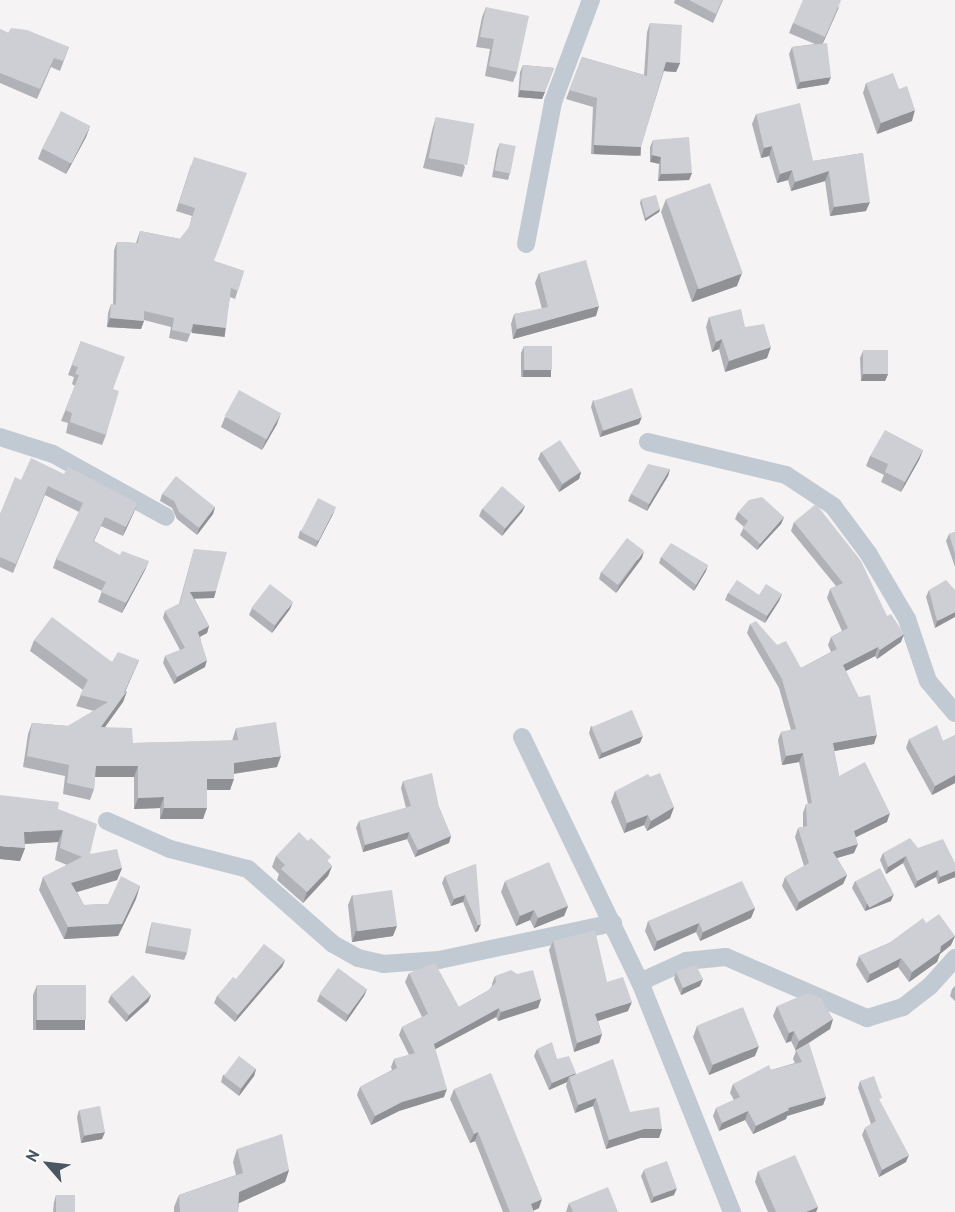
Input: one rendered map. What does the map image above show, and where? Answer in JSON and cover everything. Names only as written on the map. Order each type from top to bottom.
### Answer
[{"type":"street","points":[[526,244],[553,102],[591,0]]},
{"type":"street","points":[[0,437],[52,454],[166,517]]},
{"type":"street","points":[[648,442],[786,475],[833,506],[885,581],[907,619],[928,681],[955,713]]},
{"type":"street","points":[[522,737],[640,982],[732,1212]]},
{"type":"street","points":[[107,821],[170,849],[248,869],[333,944],[358,958],[383,964],[439,960],[613,923]]},
{"type":"street","points":[[640,982],[686,961],[726,957],[867,1018],[903,1006],[930,986],[955,958]]},
{"type":"building","points":[[689,0],[722,0],[716,14]]},
{"type":"building","points":[[803,0],[841,0],[825,37],[793,23]]},
{"type":"building","points":[[486,7],[529,16],[517,72],[489,66],[494,39],[480,37]]},
{"type":"building","points":[[650,23],[682,25],[680,63],[666,62],[641,147],[594,145],[597,98],[569,90],[582,57],[647,76]]},
{"type":"building","points":[[11,28],[27,30],[69,47],[63,61],[54,58],[40,89],[0,73],[0,29],[8,33]]},
{"type":"building","points":[[827,43],[831,77],[800,82],[792,47]]},
{"type":"building","points":[[523,65],[554,68],[545,92],[520,90]]},
{"type":"building","points":[[893,73],[899,89],[907,86],[915,110],[881,123],[866,83]]},
{"type":"building","points":[[800,103],[813,161],[863,153],[870,202],[834,207],[829,171],[795,182],[792,170],[780,174],[772,146],[764,148],[756,114]]},
{"type":"building","points":[[61,111],[90,126],[71,163],[42,148]]},
{"type":"building","points":[[436,117],[474,124],[467,165],[429,158]]},
{"type":"building","points":[[689,137],[692,173],[661,174],[661,157],[652,155],[653,140]]},
{"type":"building","points":[[500,143],[516,146],[510,174],[495,170]]},
{"type":"building","points":[[194,157],[247,173],[214,261],[244,271],[238,291],[231,288],[226,328],[193,324],[190,334],[172,330],[174,318],[144,311],[144,321],[110,318],[111,304],[116,305],[117,242],[138,243],[140,231],[180,239],[189,227],[195,208],[179,203]]},
{"type":"building","points":[[710,183],[743,273],[699,289],[666,199]]},
{"type":"building","points":[[656,195],[660,209],[646,218],[641,199]]},
{"type":"building","points":[[586,260],[599,306],[517,329],[514,314],[548,307],[539,273]]},
{"type":"building","points":[[741,309],[745,327],[764,324],[771,347],[729,361],[722,339],[716,342],[709,317]]},
{"type":"building","points":[[81,341],[125,357],[113,389],[119,391],[106,435],[70,422],[72,413],[65,410],[79,375],[75,374],[78,367],[72,365]]},
{"type":"building","points":[[524,346],[552,346],[552,370],[524,370]]},
{"type":"building","points":[[863,350],[888,350],[888,374],[863,374]]},
{"type":"building","points":[[632,388],[642,417],[603,431],[593,401]]},
{"type":"building","points":[[239,390],[281,413],[266,440],[224,416]]},
{"type":"building","points":[[885,430],[923,450],[905,482],[885,472],[888,464],[870,456]]},
{"type":"building","points":[[560,440],[581,472],[562,484],[542,452]]},
{"type":"building","points":[[31,458],[64,474],[68,467],[138,503],[126,527],[105,517],[93,541],[120,555],[122,551],[149,561],[126,603],[101,592],[106,582],[56,559],[83,503],[48,486],[16,564],[0,557],[0,514],[15,477],[21,480]]},
{"type":"building","points":[[648,464],[670,469],[649,504],[631,494]]},
{"type":"building","points":[[176,476],[215,507],[199,528],[179,512],[174,501],[162,494]]},
{"type":"building","points":[[502,486],[525,506],[505,528],[482,509]]},
{"type":"building","points":[[762,497],[784,517],[760,544],[743,528],[748,521],[738,512],[749,500]]},
{"type":"building","points":[[318,498],[336,507],[319,541],[301,532]]},
{"type":"building","points":[[816,504],[861,561],[887,616],[891,614],[904,634],[880,650],[878,647],[843,665],[859,697],[870,695],[877,735],[833,743],[839,776],[865,762],[890,813],[854,831],[858,844],[833,852],[847,875],[799,902],[785,877],[809,863],[798,828],[807,826],[806,804],[812,803],[803,753],[786,756],[781,732],[796,729],[782,679],[750,624],[756,621],[777,645],[786,641],[801,668],[837,649],[831,637],[848,628],[830,589],[843,583],[794,522]]},
{"type":"building","points":[[955,532],[955,554],[949,534]]},
{"type":"building","points":[[627,538],[644,551],[618,585],[601,572]]},
{"type":"building","points":[[671,543],[708,565],[696,585],[661,557]]},
{"type":"building","points":[[194,549],[227,552],[216,591],[190,592],[209,626],[198,632],[207,660],[177,677],[165,656],[185,648],[165,611],[180,603]]},
{"type":"building","points":[[737,580],[759,595],[766,584],[782,594],[767,616],[728,593]]},
{"type":"building","points":[[946,580],[955,590],[955,612],[937,621],[929,590]]},
{"type":"building","points":[[270,584],[293,602],[274,625],[252,608]]},
{"type":"building","points":[[52,617],[112,662],[118,652],[139,660],[124,693],[127,691],[101,727],[132,728],[133,743],[238,740],[236,728],[276,722],[281,756],[234,763],[234,779],[207,779],[207,808],[164,808],[164,797],[138,798],[138,766],[96,766],[94,789],[67,783],[69,765],[27,756],[32,723],[68,726],[108,702],[80,695],[88,680],[34,640]]},
{"type":"building","points":[[632,710],[643,736],[602,753],[591,727]]},
{"type":"building","points":[[937,725],[943,741],[955,735],[955,775],[935,786],[909,739]]},
{"type":"building","points":[[432,773],[439,807],[451,836],[418,850],[409,832],[365,845],[359,821],[411,806],[403,781]]},
{"type":"building","points":[[660,773],[674,807],[651,821],[648,815],[627,823],[615,791],[648,774],[650,777]]},
{"type":"building","points":[[0,795],[59,802],[58,809],[97,824],[90,854],[117,849],[122,868],[71,883],[84,905],[108,904],[121,876],[140,886],[122,924],[68,927],[43,877],[82,857],[60,848],[63,830],[24,832],[25,848],[0,846]]},
{"type":"building","points":[[299,832],[308,841],[311,838],[331,857],[327,861],[332,866],[307,892],[281,869],[285,865],[276,856]]},
{"type":"building","points":[[910,838],[918,848],[943,839],[955,863],[955,871],[940,877],[938,870],[917,881],[906,856],[888,867],[883,853]]},
{"type":"building","points":[[549,862],[568,906],[538,918],[534,910],[520,916],[505,881]]},
{"type":"building","points":[[476,864],[481,924],[478,925],[465,895],[454,899],[445,876]]},
{"type":"building","points":[[880,868],[894,894],[869,908],[855,881]]},
{"type":"building","points":[[742,881],[755,908],[703,932],[699,923],[657,941],[648,921]]},
{"type":"building","points":[[392,890],[397,926],[357,931],[352,896]]},
{"type":"building","points":[[939,914],[955,936],[941,946],[940,952],[912,972],[901,958],[870,974],[859,956],[889,943],[923,918],[926,923]]},
{"type":"building","points":[[152,922],[191,929],[187,953],[148,946]]},
{"type":"building","points":[[595,930],[607,982],[623,977],[632,1002],[595,1014],[602,1034],[577,1043],[553,941]]},
{"type":"building","points":[[264,944],[285,960],[238,1015],[217,996],[233,977],[236,979]]},
{"type":"building","points":[[435,963],[459,1007],[489,990],[496,982],[495,976],[511,970],[517,974],[533,970],[541,999],[501,1012],[499,1008],[434,1044],[447,1089],[402,1102],[375,1116],[360,1087],[397,1068],[394,1059],[415,1053],[402,1027],[428,1014],[409,973]]},
{"type":"building","points":[[696,965],[703,979],[683,988],[676,972]]},
{"type":"building","points":[[338,968],[367,989],[348,1015],[319,994]]},
{"type":"building","points":[[133,975],[151,995],[129,1015],[111,995]]},
{"type":"building","points":[[37,985],[86,985],[86,1020],[37,1020]]},
{"type":"building","points":[[808,993],[821,998],[833,1019],[799,1041],[794,1031],[789,1033],[777,1006]]},
{"type":"building","points":[[743,1007],[759,1046],[712,1065],[697,1026]]},
{"type":"building","points":[[552,1042],[557,1059],[569,1056],[576,1073],[552,1083],[537,1049]]},
{"type":"building","points":[[809,1043],[826,1097],[788,1108],[789,1110],[756,1126],[748,1111],[722,1123],[716,1108],[740,1097],[733,1084],[769,1065],[771,1070],[802,1062],[796,1050]]},
{"type":"building","points":[[239,1056],[256,1069],[241,1089],[224,1076]]},
{"type":"building","points":[[613,1059],[630,1112],[659,1107],[662,1129],[644,1129],[609,1140],[596,1098],[578,1105],[569,1077]]},
{"type":"building","points":[[491,1073],[542,1199],[531,1204],[534,1212],[510,1212],[478,1132],[474,1134],[454,1089]]},
{"type":"building","points":[[874,1076],[882,1098],[879,1099],[909,1155],[882,1170],[865,1128],[876,1121],[860,1081]]},
{"type":"building","points":[[100,1106],[105,1132],[84,1136],[79,1110]]},
{"type":"building","points":[[282,1134],[289,1170],[239,1192],[238,1212],[180,1212],[179,1195],[243,1173],[237,1149]]},
{"type":"building","points":[[795,1155],[818,1207],[806,1212],[776,1212],[758,1171]]},
{"type":"building","points":[[667,1161],[677,1188],[653,1197],[644,1170]]},
{"type":"building","points":[[608,1187],[618,1212],[573,1212],[569,1203]]},
{"type":"building","points":[[56,1195],[75,1195],[75,1212],[56,1212]]}]
